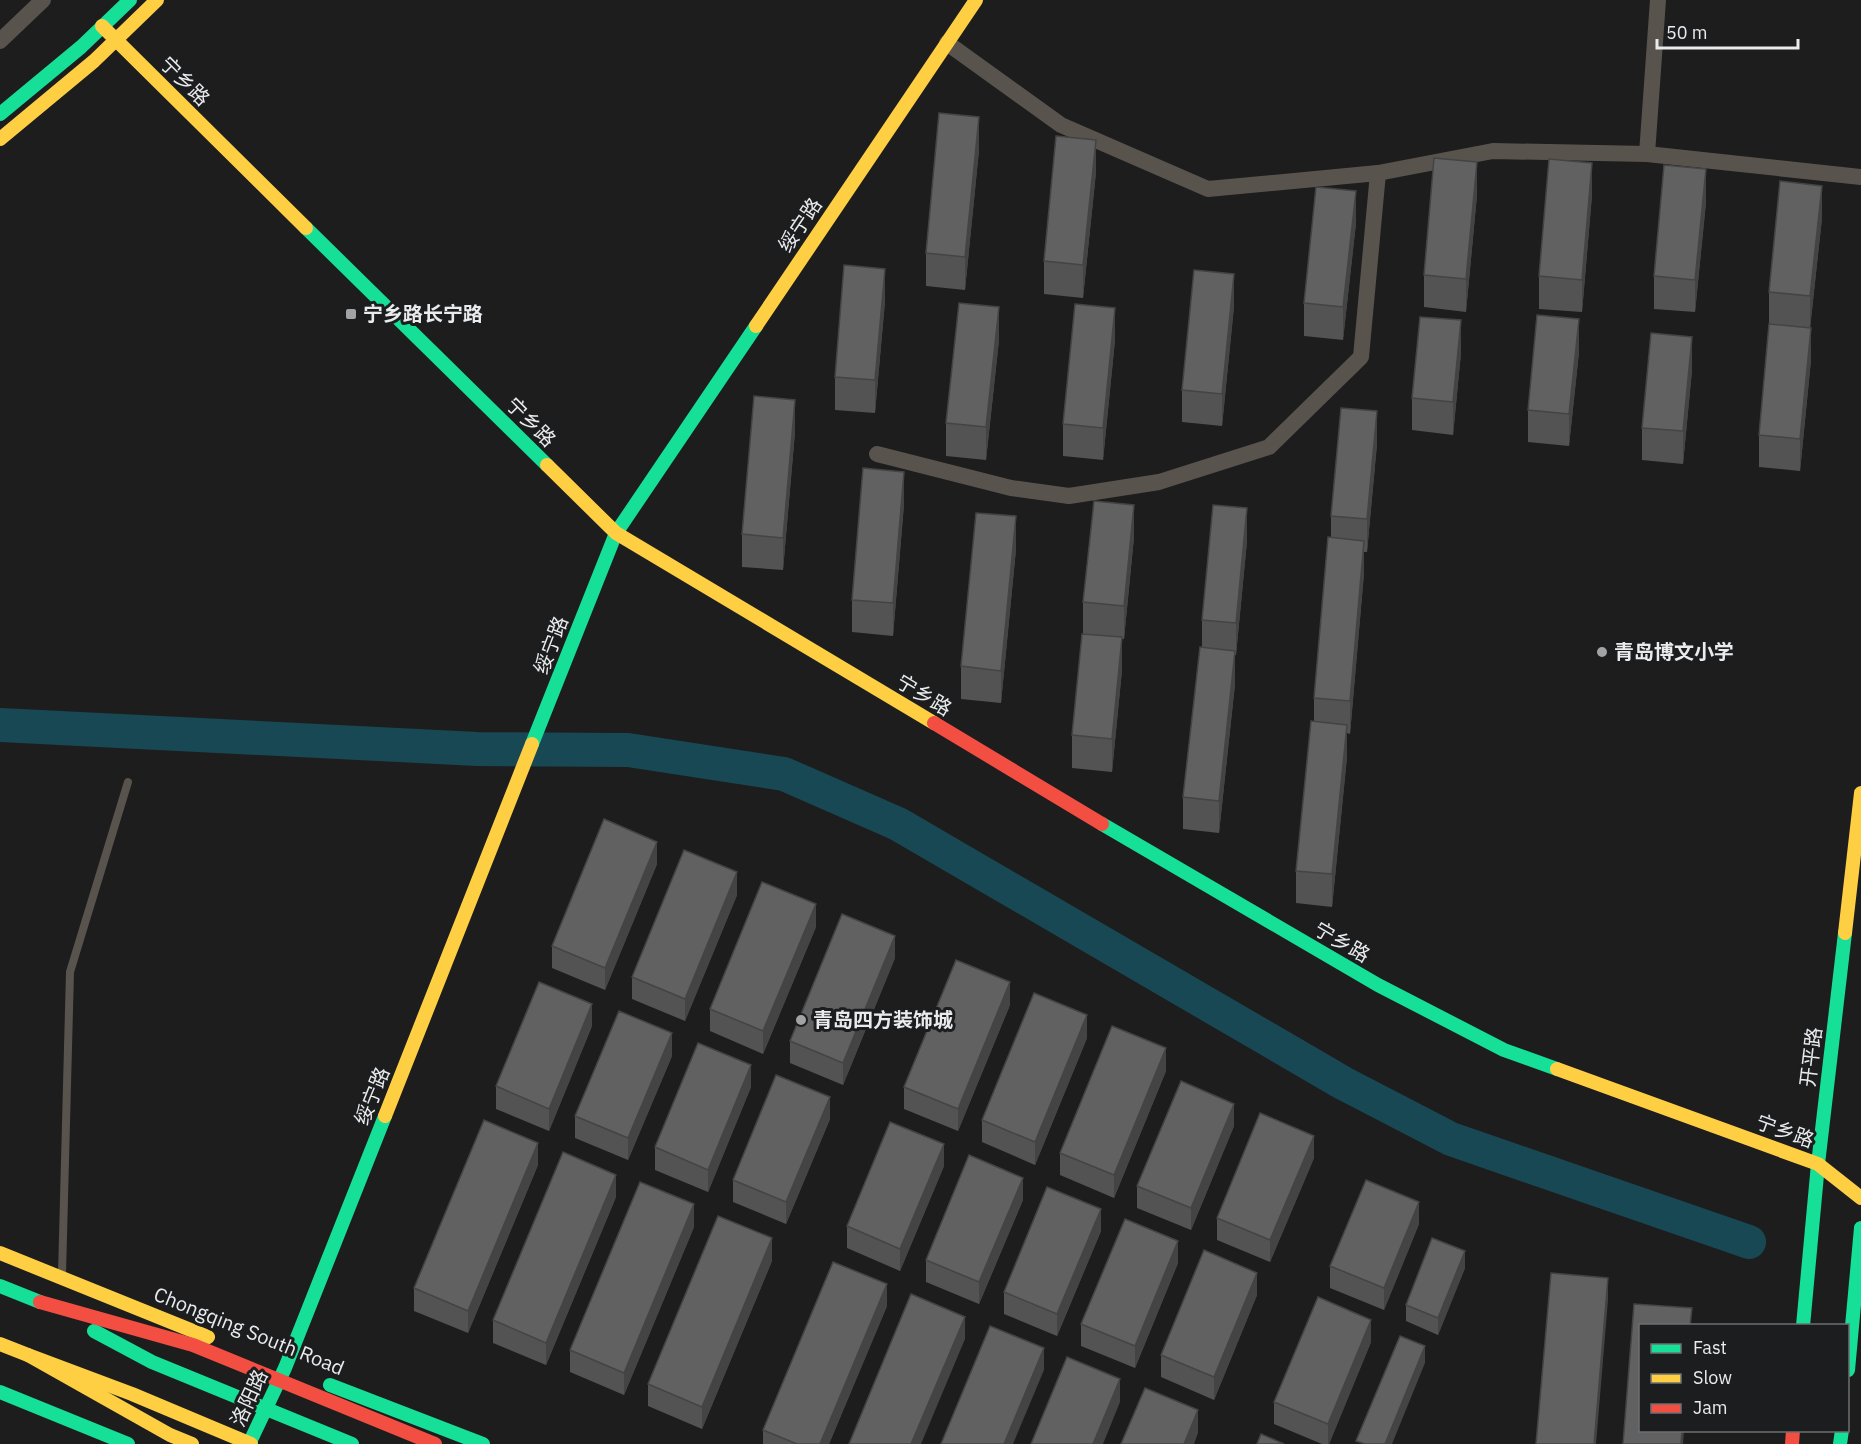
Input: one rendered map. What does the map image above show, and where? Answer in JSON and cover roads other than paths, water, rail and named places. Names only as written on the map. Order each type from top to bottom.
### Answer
[{"type":"main road","points":[[0,114],[81,46],[130,0]]},
{"type":"main road","points":[[0,139],[94,61],[157,0]]},
{"type":"main road","name":"绥宁路","points":[[290,1370],[616,534],[976,0]]},
{"type":"main road","name":"宁乡路","points":[[102,26],[616,534],[1129,840],[1378,985],[1504,1050],[1818,1164],[1861,1198]]},
{"type":"main road","name":"开平路","points":[[1803,1324],[1818,1164],[1861,793]]},
{"type":"main road","points":[[1849,1359],[1861,1228]]},
{"type":"main road","name":"Chongqing South Road","points":[[0,1253],[290,1370]]},
{"type":"main road","points":[[0,1286],[40,1302],[193,1345],[435,1444]]},
{"type":"main road","points":[[40,1302],[152,1362],[352,1444]]},
{"type":"main road","points":[[0,1344],[132,1394],[250,1444]]},
{"type":"main road","points":[[28,1355],[170,1435],[192,1444]]},
{"type":"main road","name":"洛阳路","points":[[250,1444],[290,1370]]},
{"type":"main road","name":"Chongqing South Road","points":[[317,1380],[483,1444]]},
{"type":"main road","points":[[0,1392],[128,1444]]},
{"type":"street","points":[[0,41],[42,0]]},
{"type":"street","points":[[1647,154],[1658,0]]},
{"type":"street","points":[[947,43],[1061,125],[1208,189],[1378,173],[1493,151],[1647,154],[1861,177]]},
{"type":"street","points":[[877,454],[1011,488],[1069,496],[1159,482],[1269,447],[1361,357],[1378,173]]},
{"type":"lane","points":[[62,1277],[70,972],[128,782]]},
{"type":"waterway","points":[[0,725],[477,749],[628,750],[784,774],[898,824],[1343,1083],[1451,1139],[1749,1242]]},
{"type":"place","name":"宁乡路长宁路","points":[[351,314]]},
{"type":"place","name":"青岛博文小学","points":[[1602,652]]},
{"type":"place","name":"青岛四方装饰城","points":[[801,1020]]}]
